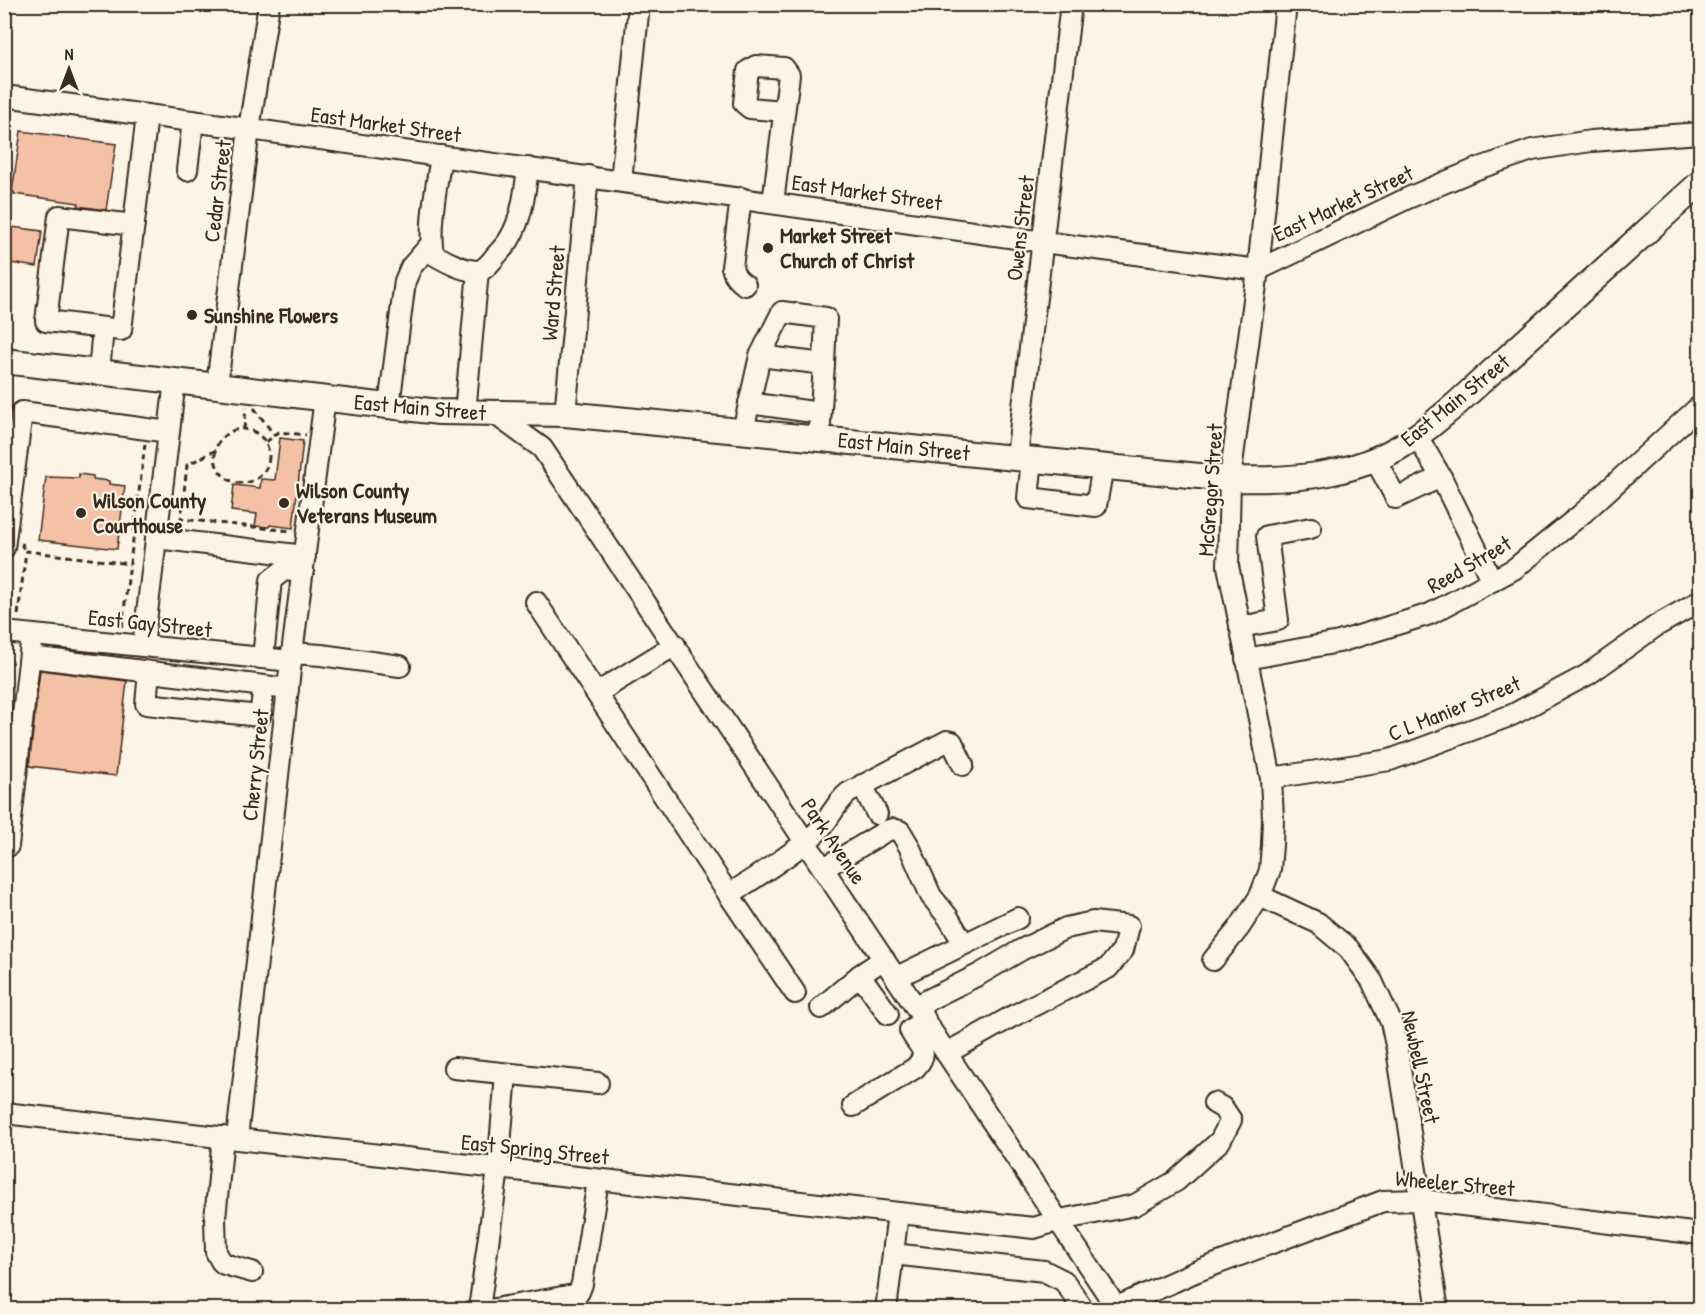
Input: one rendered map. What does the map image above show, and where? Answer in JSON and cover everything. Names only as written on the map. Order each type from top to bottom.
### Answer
[{"type":"main road","name":"East Main Street","points":[[4,362],[439,412],[565,414],[1230,479],[1296,479],[1348,469],[1375,459],[1417,436],[1454,406],[1701,183]]},
{"type":"street","name":"Cedar Street","points":[[217,385],[249,129],[269,4]]},
{"type":"street","points":[[621,181],[639,4]]},
{"type":"street","name":"Owens Street","points":[[1071,4],[1042,242],[1025,458],[1028,498],[1096,506],[1103,466]]},
{"type":"street","name":"McGregor Street","points":[[1213,960],[1239,928],[1260,896],[1270,870],[1272,845],[1271,778],[1228,566],[1230,479],[1258,270],[1286,4]]},
{"type":"street","name":"East Market Street","points":[[4,96],[588,176],[1042,242],[1258,270],[1408,198],[1474,170],[1532,150],[1591,141],[1701,133]]},
{"type":"street","points":[[774,203],[784,111]]},
{"type":"street","points":[[134,225],[59,216],[46,321],[121,330],[134,225],[147,115]]},
{"type":"street","points":[[187,171],[193,121]]},
{"type":"street","points":[[441,156],[431,244],[433,254],[461,267],[478,271],[486,268],[509,240],[518,223],[528,168]]},
{"type":"street","name":"Ward Street","points":[[565,414],[588,176]]},
{"type":"street","points":[[741,198],[732,267],[738,280],[746,285]]},
{"type":"street","points":[[388,406],[405,281],[411,267],[431,244]]},
{"type":"street","points":[[465,413],[478,271]]},
{"type":"street","points":[[743,431],[760,356],[782,312],[826,318],[819,438]]},
{"type":"street","points":[[99,372],[104,328]]},
{"type":"street","points":[[760,356],[824,363]]},
{"type":"street","points":[[143,646],[175,380]]},
{"type":"street","name":"Cherry Street","points":[[252,1272],[221,1262],[216,1252],[215,1219],[230,1137],[325,398]]},
{"type":"street","points":[[749,403],[820,413]]},
{"type":"street","name":"Reed Street","points":[[1246,659],[1339,642],[1430,614],[1514,570],[1583,513],[1701,406]]},
{"type":"street","points":[[4,548],[22,412],[169,432]]},
{"type":"street","name":"Park Avenue","points":[[495,414],[542,448],[1060,1220],[1117,1309]]},
{"type":"street","points":[[1417,436],[1441,477],[1491,581]]},
{"type":"street","points":[[1375,459],[1396,498],[1441,477]]},
{"type":"street","points":[[1240,627],[1278,620],[1267,536],[1311,528]]},
{"type":"street","points":[[156,538],[304,564]]},
{"type":"street","points":[[263,658],[271,580],[284,570],[304,564]]},
{"type":"street","name":"C L Manier Street","points":[[1271,778],[1390,760],[1512,715],[1587,675],[1656,626],[1701,601]]},
{"type":"street","points":[[536,602],[795,993]]},
{"type":"street","name":"East Gay Street","points":[[4,632],[263,658],[321,655],[400,666]]},
{"type":"street","points":[[8,846],[32,635]]},
{"type":"street","points":[[597,693],[675,645]]},
{"type":"street","points":[[30,657],[288,689]]},
{"type":"street","points":[[149,672],[146,704],[260,716],[264,686]]},
{"type":"street","points":[[729,895],[819,831],[838,801],[862,785],[946,741],[952,742],[963,765]]},
{"type":"street","points":[[862,785],[877,814]]},
{"type":"street","points":[[824,868],[886,831],[893,829],[900,831],[931,896],[948,917],[964,944]]},
{"type":"street","name":"Newbell Street","points":[[1260,896],[1318,923],[1349,950],[1372,981],[1391,1022],[1398,1050],[1438,1310]]},
{"type":"street","points":[[897,977],[1018,918]]},
{"type":"street","points":[[853,1106],[915,1068],[923,1060],[921,1048],[910,1030],[920,1012],[1021,950],[1066,928],[1093,922],[1129,926],[1123,950],[1107,968],[947,1053]]},
{"type":"street","points":[[822,1008],[860,975],[884,959]]},
{"type":"street","points":[[860,975],[888,1014]]},
{"type":"street","points":[[454,1068],[598,1083]]},
{"type":"street","points":[[479,1310],[498,1169],[506,1074]]},
{"type":"street","name":"East Spring Street","points":[[4,1113],[1034,1228],[1060,1220],[1135,1205],[1176,1182],[1220,1141],[1231,1120],[1223,1108],[1214,1103]]},
{"type":"street","points":[[489,1310],[574,1295],[579,1292],[598,1180]]},
{"type":"street","name":"Wheeler Street","points":[[1117,1309],[1195,1272],[1383,1201],[1421,1200],[1701,1234]]},
{"type":"street","points":[[886,1310],[898,1213]]},
{"type":"street","points":[[893,1254],[1044,1271],[1064,1281],[1084,1310]]},
{"type":"path","points":[[244,429],[246,407]]},
{"type":"path","points":[[254,408],[275,436]]},
{"type":"path","points":[[244,429],[254,431],[261,436],[266,442],[270,460],[262,475],[255,480],[236,483],[221,473],[216,465],[216,450],[228,432],[244,429]]},
{"type":"path","points":[[266,442],[279,432],[311,435]]},
{"type":"path","points":[[122,627],[146,440]]},
{"type":"path","points":[[216,450],[187,465],[181,519],[299,532]]},
{"type":"path","points":[[18,615],[26,551],[130,564]]},
{"type":"building","points":[[21,131],[116,144],[106,210],[78,206],[79,203],[14,194],[12,192]]},
{"type":"building","points":[[4,226],[42,231],[37,267],[4,262]]},
{"type":"building","points":[[280,438],[303,441],[293,528],[255,526],[257,514],[231,511],[234,485],[260,488],[261,479],[275,480]]},
{"type":"building","name":"Wilson County Courthouse","points":[[79,474],[109,481],[109,484],[125,486],[117,549],[38,540],[46,477],[79,478]]},
{"type":"building","points":[[40,670],[127,681],[116,776],[29,766]]},
{"type":"place","name":"Market Street Church of Christ","points":[[768,248]]},
{"type":"place","name":"Sunshine Flowers","points":[[192,315]]},
{"type":"place","name":"Wilson County Veterans Museum","points":[[284,503]]},
{"type":"place","name":"Wilson County Courthouse","points":[[81,513]]}]
